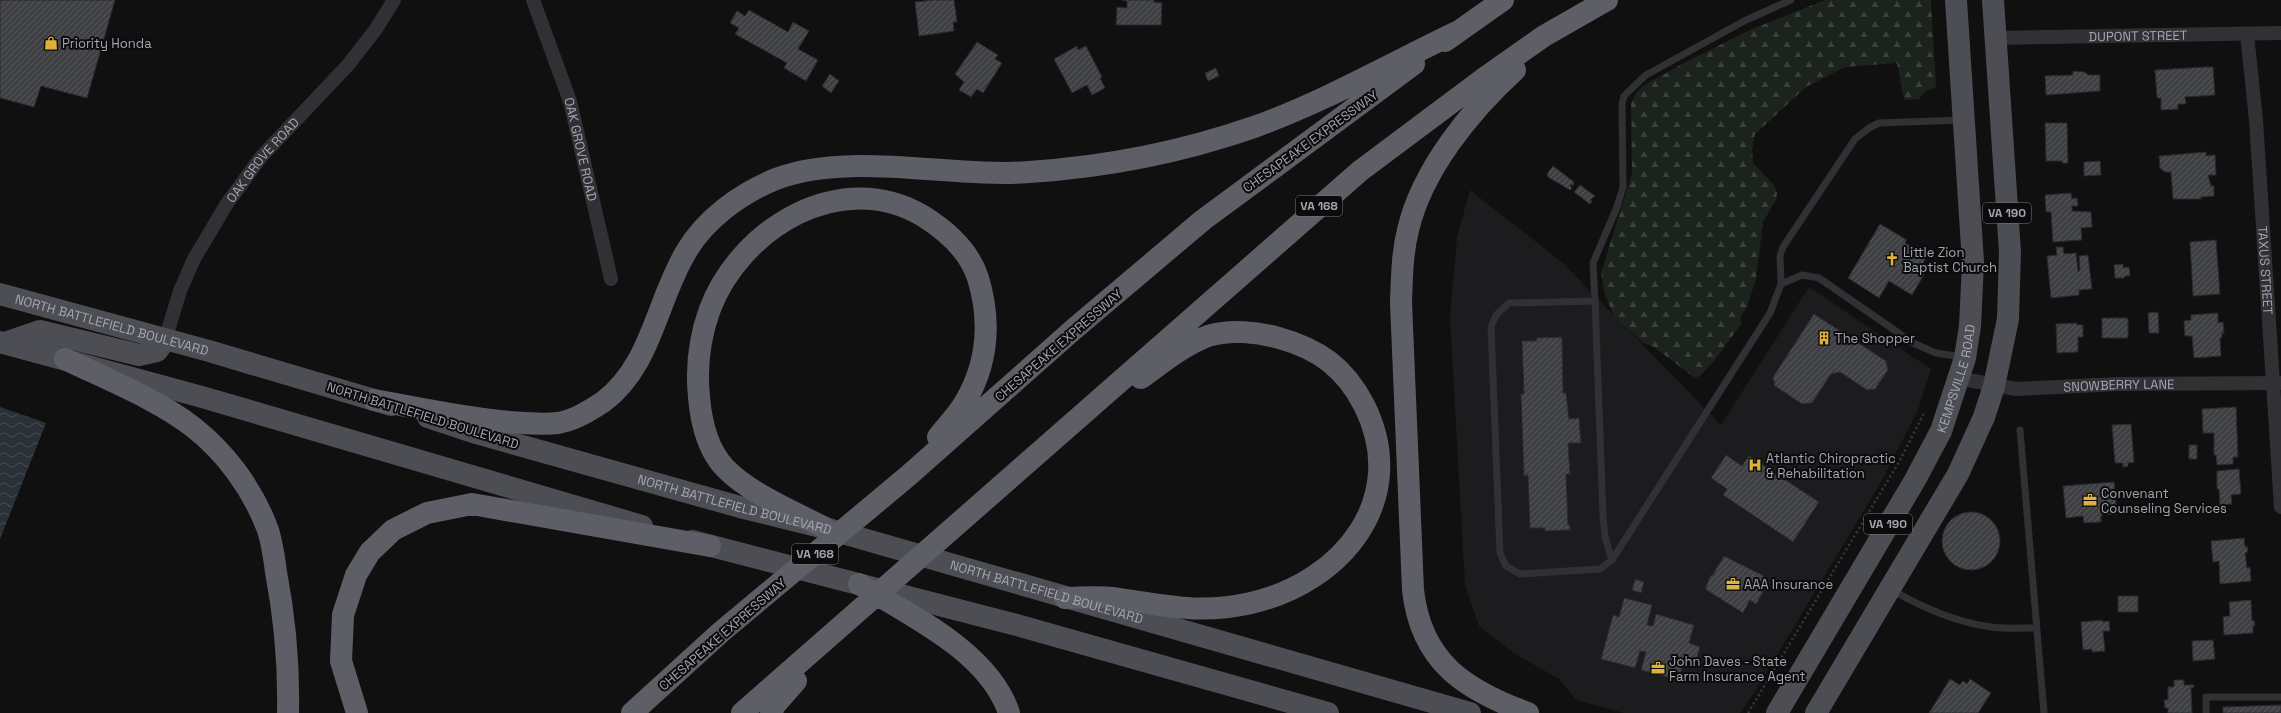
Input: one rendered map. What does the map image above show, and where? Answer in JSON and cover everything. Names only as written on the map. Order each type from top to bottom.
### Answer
[{"type":"highway","name":"CHESAPEAKE EXPRESSWAY","points":[[632,713],[722,632],[908,476],[1074,329],[1204,220],[1457,32],[1503,0]]},
{"type":"highway","name":"VA 168","points":[[742,713],[1051,440],[1360,171],[1483,79],[1544,36],[1607,0]]},
{"type":"highway","points":[[1528,713],[1495,701],[1454,676],[1439,660],[1428,642],[1416,610],[1412,590],[1402,366],[1402,258],[1413,213],[1433,170],[1456,132],[1495,88],[1567,23]]},
{"type":"highway","points":[[374,400],[481,419],[557,423],[573,419],[591,411],[615,393],[634,370],[648,344],[672,279],[693,241],[710,222],[730,205],[744,195],[775,179],[800,172],[823,168],[873,167],[976,173],[1028,173],[1089,166],[1146,157],[1254,127],[1289,112],[1457,32]]},
{"type":"highway","points":[[825,528],[760,494],[724,467],[708,439],[700,417],[697,384],[699,359],[704,330],[711,308],[725,280],[752,244],[793,216],[820,204],[847,198],[870,198],[898,204],[938,226],[956,241],[973,262],[987,315],[983,360],[975,385],[964,405],[908,476]]},
{"type":"highway","points":[[1051,440],[1182,349],[1209,336],[1236,332],[1266,334],[1298,344],[1318,354],[1336,366],[1354,386],[1368,413],[1378,442],[1381,473],[1371,508],[1358,533],[1339,558],[1315,576],[1278,595],[1230,607],[1202,610],[1171,608],[1110,598],[1065,598]]},
{"type":"highway","points":[[65,359],[146,399],[191,426],[218,448],[247,487],[267,525],[285,620],[289,669],[288,713]]},
{"type":"highway","points":[[357,713],[341,661],[343,615],[356,575],[370,552],[393,530],[427,513],[472,504],[710,546]]},
{"type":"highway","points":[[859,584],[959,646],[986,672],[1009,713]]},
{"type":"highway","points":[[771,713],[788,689],[818,659],[829,637]]},
{"type":"main road","name":"KEMPSVILLE ROAD","points":[[1777,713],[1938,437],[1964,358],[1970,326],[1973,262],[1956,0]]},
{"type":"main road","name":"VA 190","points":[[1818,711],[1958,474],[1982,423],[1994,386],[2004,345],[2010,286],[2010,252],[1993,0]]},
{"type":"main road","name":"NORTH BATTLEFIELD BOULEVARD","points":[[0,294],[374,400],[476,433],[740,507],[825,528],[1470,713]]},
{"type":"main road","points":[[2,342],[40,331],[139,355],[157,351],[166,340]]},
{"type":"main road","points":[[2,342],[210,399],[710,546],[1017,626],[1328,713]]},
{"type":"street","name":"OAK GROVE ROAD","points":[[166,340],[180,291],[194,259],[226,205],[261,157],[348,65],[376,30],[394,0]]},
{"type":"street","name":"OAK GROVE ROAD","points":[[533,0],[570,101],[611,279]]},
{"type":"street","name":"DUPONT STREET","points":[[1995,38],[2281,33]]},
{"type":"street","name":"TAXUS STREET","points":[[2247,34],[2277,383],[2281,506]]},
{"type":"street","name":"SNOWBERRY LANE","points":[[1958,378],[2016,389],[2118,384],[2277,383]]},
{"type":"lane","points":[[1612,560],[1605,537],[1603,515],[1593,263],[1610,224],[1623,187],[1622,104],[1624,96],[1646,75],[1746,20],[1790,0]]},
{"type":"lane","points":[[1595,301],[1509,303],[1496,315],[1491,327],[1500,553],[1506,566],[1520,574],[1600,569],[1612,560],[1770,313],[1781,284],[1780,256],[1783,247],[1848,148],[1862,132],[1880,123],[1964,120]]},
{"type":"lane","points":[[1781,284],[1802,275],[1819,278],[1913,343],[1936,353],[1964,358]]},
{"type":"lane","points":[[2020,430],[2044,713]]},
{"type":"lane","points":[[1890,589],[1914,603],[1948,618],[1992,627],[2037,628]]},
{"type":"lane","points":[[2206,713],[2206,697],[2281,697]]},
{"type":"path","points":[[1748,713],[1899,462],[1926,410]]},
{"type":"shaded area","points":[[1470,190],[1563,263],[1721,425],[1809,287],[1931,369],[1918,410],[1881,482],[1754,693],[1740,713],[1624,713],[1576,700],[1559,679],[1512,652],[1479,626],[1465,585],[1450,317],[1457,237]]},
{"type":"green space","points":[[1825,0],[1931,0],[1936,86],[1934,89],[1927,90],[1919,99],[1904,100],[1897,63],[1845,67],[1806,87],[1755,134],[1752,150],[1753,163],[1774,185],[1777,193],[1776,200],[1763,222],[1756,279],[1747,307],[1740,318],[1742,323],[1713,362],[1701,375],[1695,378],[1654,347],[1643,343],[1614,316],[1605,295],[1601,273],[1632,174],[1631,103],[1636,93],[1644,85],[1686,62],[1752,29]]},
{"type":"water","points":[[0,407],[46,423],[0,539]]},
{"type":"building","name":"Priority Honda","points":[[0,0],[115,0],[87,98],[41,86],[34,107],[0,98]]},
{"type":"building","points":[[954,0],[957,22],[953,22],[954,31],[919,36],[915,2]]},
{"type":"building","points":[[1122,0],[1154,0],[1154,2],[1162,3],[1161,25],[1116,25],[1117,7],[1127,8],[1127,1]]},
{"type":"building","points":[[749,10],[788,32],[793,22],[809,31],[798,49],[818,60],[806,81],[784,68],[787,63],[735,34],[739,28],[730,23],[737,11],[745,16]]},
{"type":"building","points":[[977,42],[998,55],[995,59],[1002,63],[983,93],[977,89],[971,97],[959,90],[964,82],[955,74]]},
{"type":"building","points":[[1077,46],[1078,50],[1086,46],[1102,77],[1100,78],[1105,88],[1092,95],[1087,85],[1072,93],[1054,59]]},
{"type":"building","points":[[2213,67],[2215,95],[2185,97],[2186,104],[2178,104],[2178,109],[2161,110],[2161,98],[2157,98],[2155,70]]},
{"type":"building","points":[[1216,68],[1219,76],[1208,81],[1205,73]]},
{"type":"building","points":[[2073,71],[2085,72],[2088,75],[2100,75],[2100,91],[2046,95],[2045,76],[2073,75]]},
{"type":"building","points":[[830,74],[839,81],[831,93],[822,86]]},
{"type":"building","points":[[2045,123],[2067,123],[2068,163],[2062,163],[2062,161],[2046,161]]},
{"type":"building","points":[[2206,152],[2206,156],[2215,155],[2216,175],[2208,175],[2211,186],[2214,186],[2214,196],[2201,197],[2201,199],[2173,199],[2171,172],[2165,172],[2160,168],[2159,156]]},
{"type":"building","points":[[2100,161],[2101,175],[2084,176],[2084,162]]},
{"type":"building","points":[[1553,166],[1574,182],[1573,186],[1571,184],[1570,186],[1572,188],[1570,190],[1548,177],[1547,174]]},
{"type":"building","points":[[1580,185],[1595,196],[1590,200],[1592,201],[1590,204],[1574,192]]},
{"type":"building","points":[[2071,193],[2072,199],[2077,198],[2078,206],[2072,206],[2072,211],[2091,212],[2092,227],[2081,228],[2082,240],[2053,242],[2051,212],[2046,212],[2045,195]]},
{"type":"building","name":"Little Zion Baptist Church","points":[[1880,224],[1907,240],[1905,243],[1927,256],[1923,263],[1929,266],[1912,295],[1889,281],[1879,298],[1848,278]]},
{"type":"building","points":[[2216,240],[2220,294],[2193,296],[2190,242]]},
{"type":"building","points":[[2056,247],[2063,247],[2064,254],[2076,253],[2078,271],[2080,271],[2079,256],[2088,255],[2092,289],[2079,290],[2079,295],[2051,298],[2047,256],[2057,255]]},
{"type":"building","points":[[2123,264],[2123,268],[2129,267],[2130,276],[2115,278],[2114,265]]},
{"type":"building","points":[[2158,312],[2159,333],[2149,333],[2148,313]]},
{"type":"building","points":[[2218,313],[2218,323],[2223,322],[2224,333],[2222,333],[2222,337],[2220,338],[2221,356],[2194,358],[2192,336],[2185,336],[2184,321],[2191,320],[2191,315]]},
{"type":"building","name":"The Shopper","points":[[1814,314],[1886,361],[1888,370],[1875,389],[1867,390],[1840,372],[1831,374],[1812,403],[1802,404],[1775,386],[1773,377]]},
{"type":"building","points":[[2102,318],[2128,318],[2128,338],[2102,338]]},
{"type":"building","points":[[2077,323],[2077,325],[2083,325],[2083,337],[2078,337],[2078,352],[2057,353],[2056,324]]},
{"type":"building","points":[[1562,337],[1563,393],[1566,393],[1569,419],[1579,418],[1581,443],[1568,443],[1570,474],[1566,474],[1568,525],[1570,525],[1570,530],[1545,531],[1545,528],[1530,528],[1528,475],[1524,476],[1521,394],[1524,394],[1522,341],[1537,341],[1536,338]]},
{"type":"building","points":[[2236,407],[2238,457],[2233,457],[2233,464],[2217,465],[2216,455],[2214,455],[2214,433],[2203,433],[2202,409]]},
{"type":"building","points":[[2131,424],[2134,462],[2128,463],[2128,466],[2123,467],[2123,463],[2115,463],[2112,425]]},
{"type":"building","points":[[2189,445],[2197,445],[2197,459],[2189,459]]},
{"type":"building","points":[[1726,455],[1742,466],[1749,456],[1819,502],[1793,542],[1723,495],[1727,489],[1711,478]]},
{"type":"building","points":[[2239,469],[2241,494],[2231,495],[2232,504],[2220,505],[2219,489],[2217,489],[2217,471]]},
{"type":"building","name":"Convenant Counseling Services","points":[[2114,482],[2117,514],[2101,515],[2101,522],[2084,523],[2083,516],[2066,518],[2063,486]]},
{"type":"building","points":[[1971,512],[1982,514],[1995,525],[1998,530],[2000,541],[1998,552],[1987,565],[1982,568],[1971,570],[1960,568],[1947,557],[1944,552],[1942,541],[1944,530],[1955,517],[1960,514]]},
{"type":"building","points":[[2244,538],[2245,547],[2247,546],[2248,552],[2245,553],[2247,568],[2250,567],[2251,581],[2220,584],[2219,561],[2213,562],[2211,541]]},
{"type":"building","name":"AAA Insurance","points":[[1724,556],[1764,576],[1757,589],[1763,592],[1756,604],[1750,600],[1743,613],[1705,589],[1711,575],[1712,576]]},
{"type":"building","points":[[1635,579],[1644,582],[1641,593],[1632,590]]},
{"type":"building","points":[[2118,596],[2138,596],[2138,612],[2118,612]]},
{"type":"building","points":[[1624,598],[1652,605],[1647,625],[1653,626],[1656,614],[1694,625],[1689,643],[1700,647],[1695,665],[1684,662],[1678,680],[1641,670],[1646,652],[1640,651],[1635,668],[1601,659],[1613,615],[1619,617]]},
{"type":"building","points":[[2251,600],[2252,621],[2254,620],[2255,626],[2253,626],[2253,633],[2224,635],[2223,617],[2230,616],[2229,602]]},
{"type":"building","points":[[2102,620],[2103,622],[2109,621],[2110,631],[2103,631],[2105,651],[2092,652],[2092,649],[2083,650],[2081,622]]},
{"type":"building","points":[[2213,640],[2215,659],[2193,661],[2192,641]]},
{"type":"building","points":[[1950,679],[1960,685],[1963,681],[1967,684],[1970,679],[1991,693],[1978,713],[1929,713]]},
{"type":"building","points":[[2174,680],[2184,680],[2184,685],[2194,685],[2194,687],[2191,688],[2192,713],[2168,713],[2168,708],[2165,708],[2164,700],[2168,700],[2168,687],[2174,687]]},
{"type":"building","points":[[2281,705],[2281,713],[2223,713],[2223,707]]},
{"type":"place","name":"Priority Honda","points":[[51,43]]},
{"type":"place","name":"Little Zion Baptist Church","points":[[1892,259]]},
{"type":"place","name":"The Shopper","points":[[1824,338]]},
{"type":"place","name":"Atlantic Chiropractic & Rehabilitation","points":[[1755,465]]},
{"type":"place","name":"Convenant Counseling Services","points":[[2090,500]]},
{"type":"place","name":"AAA Insurance","points":[[1733,584]]},
{"type":"place","name":"John Daves - State Farm Insurance Agent","points":[[1658,668]]}]
